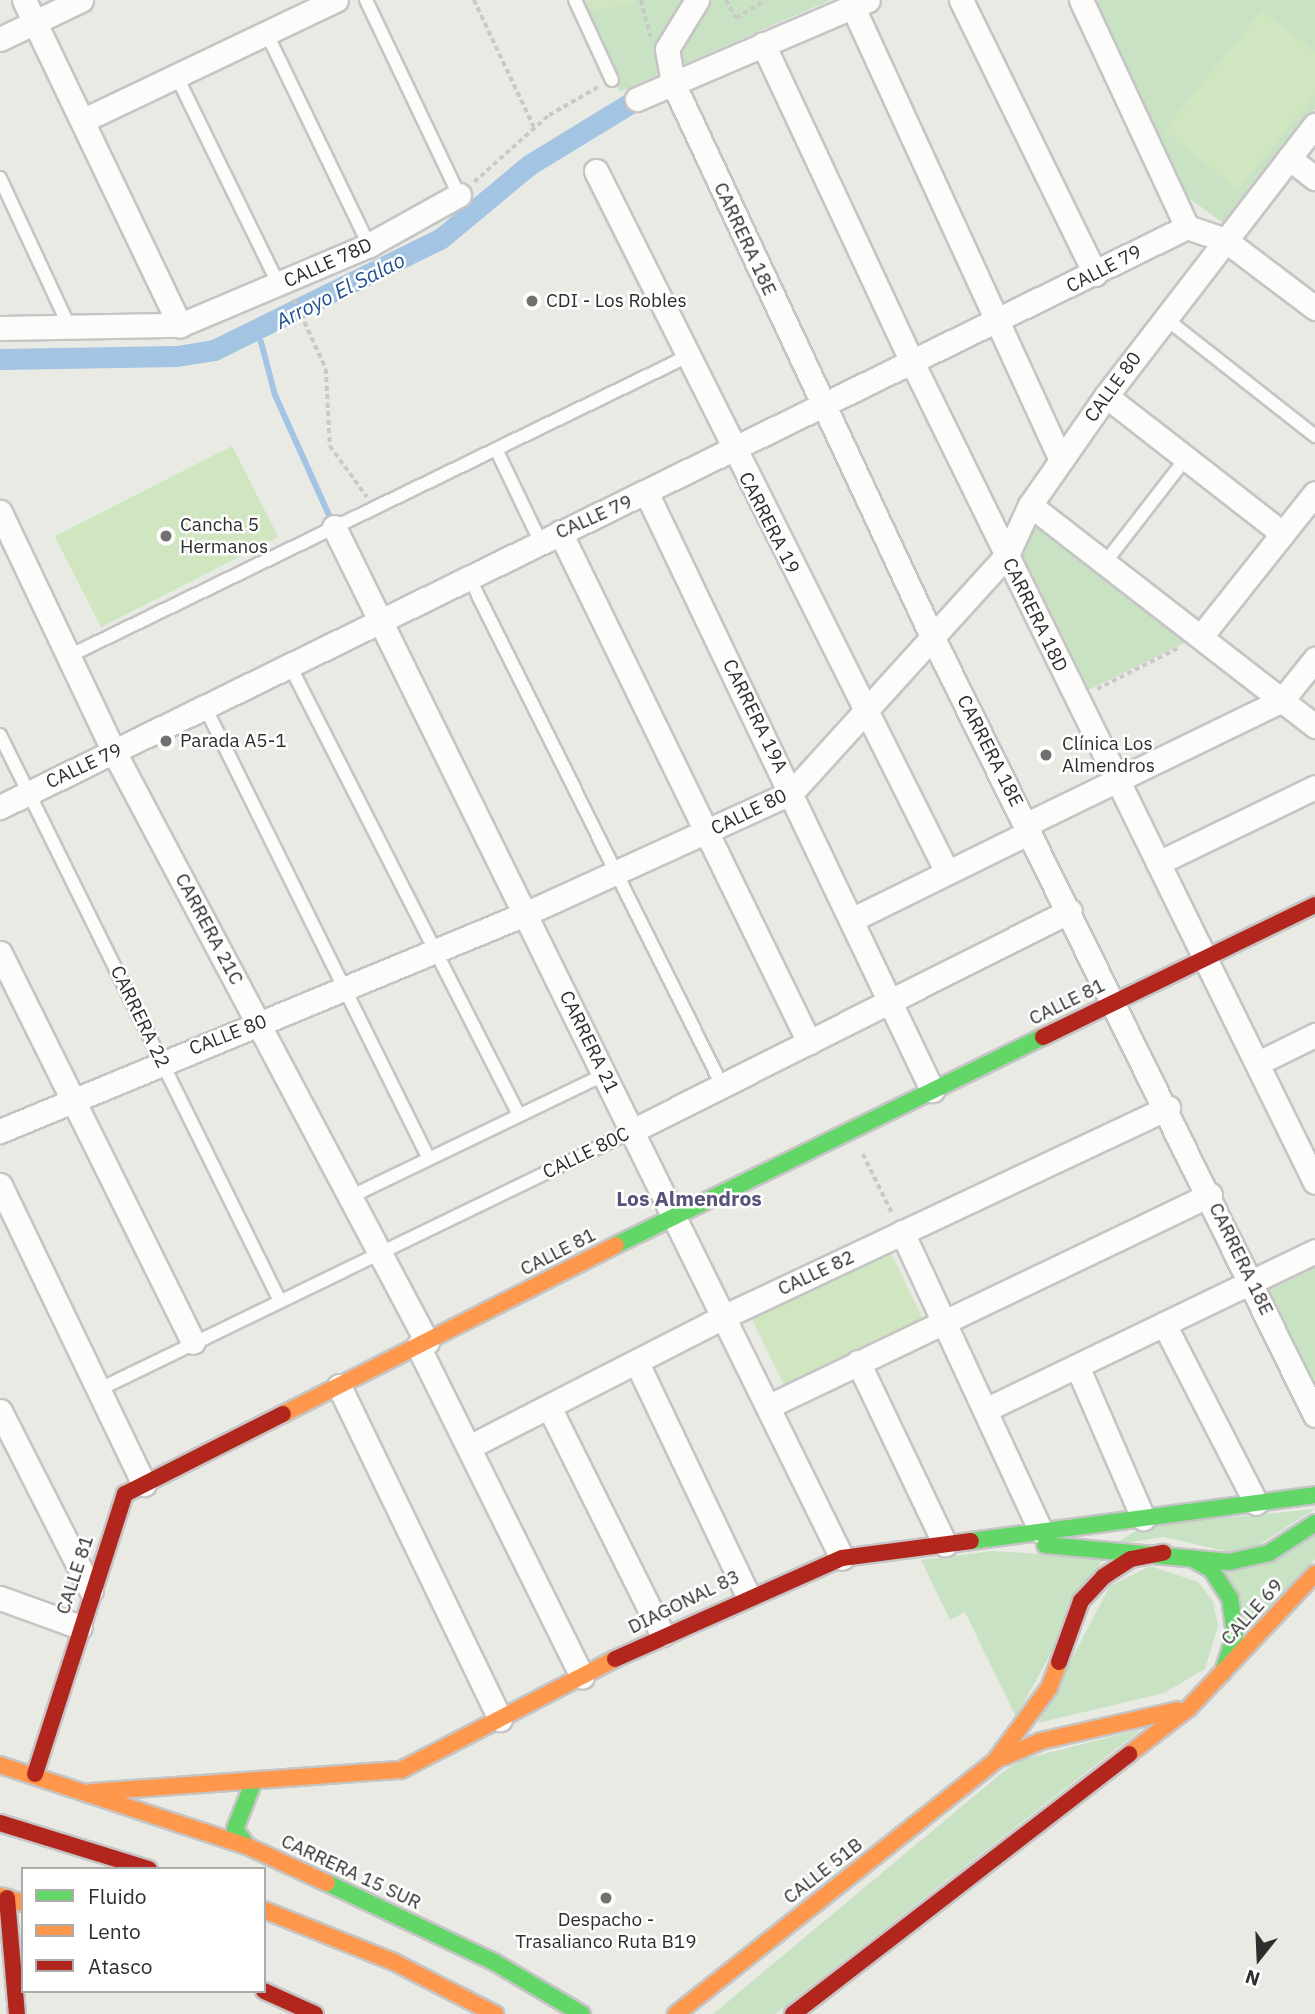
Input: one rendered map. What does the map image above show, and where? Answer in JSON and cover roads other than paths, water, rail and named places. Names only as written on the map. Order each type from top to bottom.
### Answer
[{"type":"main road","name":"CALLE 81","points":[[35,1774],[80,1627],[125,1494],[674,1216],[1315,905]]},
{"type":"main road","name":"DIAGONAL 83","points":[[91,1792],[253,1783],[401,1770],[662,1634],[747,1594],[842,1558],[1315,1495]]},
{"type":"main road","points":[[976,1540],[1187,1557],[1252,1559],[1315,1523]]},
{"type":"main road","points":[[995,1761],[1049,1688],[1081,1601],[1103,1577],[1131,1559],[1163,1553]]},
{"type":"main road","points":[[1187,1557],[1212,1569],[1230,1598],[1235,1635],[1221,1678]]},
{"type":"main road","name":"CALLE 69","points":[[1198,1698],[1221,1678],[1315,1574]]},
{"type":"main road","points":[[995,1761],[1051,1738],[1147,1721],[1198,1698]]},
{"type":"main road","points":[[793,2014],[1198,1698]]},
{"type":"main road","name":"CALLE 51B","points":[[678,2013],[995,1761]]},
{"type":"main road","name":"CARRERA 15 SUR","points":[[0,1765],[91,1792],[247,1846],[494,1962],[582,2014]]},
{"type":"main road","points":[[247,1846],[235,1829],[253,1783]]},
{"type":"main road","points":[[0,1823],[143,1867]]},
{"type":"main road","points":[[17,2014],[3,1897],[21,1902]]},
{"type":"main road","points":[[266,1911],[394,1962],[495,2014]]},
{"type":"main road","points":[[266,1992],[315,2014]]},
{"type":"street","points":[[24,0],[84,120],[180,325]]},
{"type":"street","points":[[0,39],[81,0]]},
{"type":"street","name":"CARRERA 18E","points":[[698,0],[667,48],[673,83],[931,634],[1168,1108],[1315,1415]]},
{"type":"street","points":[[961,0],[1095,274]]},
{"type":"street","points":[[1081,0],[1187,227],[1225,240],[1315,308]]},
{"type":"street","points":[[637,99],[860,1],[1062,460]]},
{"type":"street","points":[[84,120],[321,3]]},
{"type":"street","name":"CARRERA 18D","points":[[763,44],[913,365],[1115,780],[1258,1063],[1307,1144],[1315,1182]]},
{"type":"street","name":"CALLE 80","points":[[0,1131],[162,1061],[527,913],[792,792],[931,634],[1007,555],[1030,505],[1106,396],[1315,125]]},
{"type":"street","points":[[1289,158],[1315,178]]},
{"type":"street","name":"CARRERA 19","points":[[596,171],[733,453],[947,872]]},
{"type":"street","name":"CALLE 78D","points":[[0,328],[68,324],[180,325],[287,293],[459,195]]},
{"type":"street","name":"CALLE 79","points":[[0,807],[550,537],[824,409],[1187,227]]},
{"type":"street","points":[[1106,396],[1283,534]]},
{"type":"street","points":[[1202,635],[1315,493]]},
{"type":"street","name":"CARRERA 19A","points":[[647,494],[853,919],[932,1090]]},
{"type":"street","points":[[1030,505],[1107,560],[1315,726]]},
{"type":"street","name":"CARRERA 21C","points":[[0,512],[8,548],[69,656],[114,752],[382,1252],[469,1447],[582,1676]]},
{"type":"street","name":"CARRERA 21","points":[[334,527],[527,913],[842,1558]]},
{"type":"street","points":[[550,537],[707,833],[809,1042]]},
{"type":"street","points":[[853,919],[947,872],[1115,780],[1282,700],[1315,659]]},
{"type":"street","points":[[1158,863],[1315,787]]},
{"type":"street","name":"CALLE 80C","points":[[632,1131],[1069,911]]},
{"type":"street","points":[[0,953],[75,1097],[193,1342]]},
{"type":"street","points":[[1258,1063],[1315,1035]]},
{"type":"street","name":"CALLE 82","points":[[469,1447],[723,1317],[1168,1108]]},
{"type":"street","points":[[0,1185],[144,1483]]},
{"type":"street","points":[[769,1406],[942,1318],[1210,1195]]},
{"type":"street","points":[[902,1232],[1041,1531]]},
{"type":"street","points":[[985,1410],[1315,1251]]},
{"type":"street","points":[[1164,1324],[1256,1503]]},
{"type":"street","points":[[858,1362],[945,1544]]},
{"type":"street","points":[[637,1363],[747,1594]]},
{"type":"street","points":[[1077,1366],[1143,1518]]},
{"type":"street","points":[[339,1386],[500,1719]]},
{"type":"street","points":[[550,1407],[662,1634]]},
{"type":"street","points":[[0,1411],[92,1590]]},
{"type":"street","points":[[0,1598],[80,1627]]},
{"type":"lane","points":[[366,0],[459,195]]},
{"type":"lane","points":[[575,0],[612,80]]},
{"type":"lane","points":[[267,32],[369,245]]},
{"type":"lane","points":[[176,75],[287,293]]},
{"type":"lane","points":[[0,178],[68,324]]},
{"type":"lane","points":[[1165,318],[1315,436]]},
{"type":"lane","points":[[69,656],[686,357]]},
{"type":"lane","points":[[496,449],[550,537]]},
{"type":"lane","points":[[1107,560],[1186,458]]},
{"type":"lane","points":[[469,577],[722,1085]]},
{"type":"lane","points":[[289,664],[438,951],[519,1115]]},
{"type":"lane","points":[[205,707],[429,1159]]},
{"type":"lane","name":"CARRERA 22","points":[[0,734],[280,1301]]},
{"type":"lane","points":[[352,1196],[605,1074]]},
{"type":"lane","name":"CALLE 80C","points":[[100,1389],[632,1131]]},
{"type":"waterway","name":"Arroyo El Salao","points":[[0,359],[177,356],[214,350],[440,239],[529,165],[637,99]]},
{"type":"waterway","points":[[261,342],[275,395],[332,522]]},
{"type":"place","name":"CDI - Los Robles","points":[[532,301]]},
{"type":"place","name":"Cancha 5 Hermanos","points":[[166,536]]},
{"type":"place","name":"Parada A5-1","points":[[166,741]]},
{"type":"place","name":"Clínica Los Almendros","points":[[1046,755]]},
{"type":"place","name":"Despacho - Trasalianco Ruta B19","points":[[606,1898]]},
{"type":"district","name":"Los Almendros","points":[[689,1198]]}]
